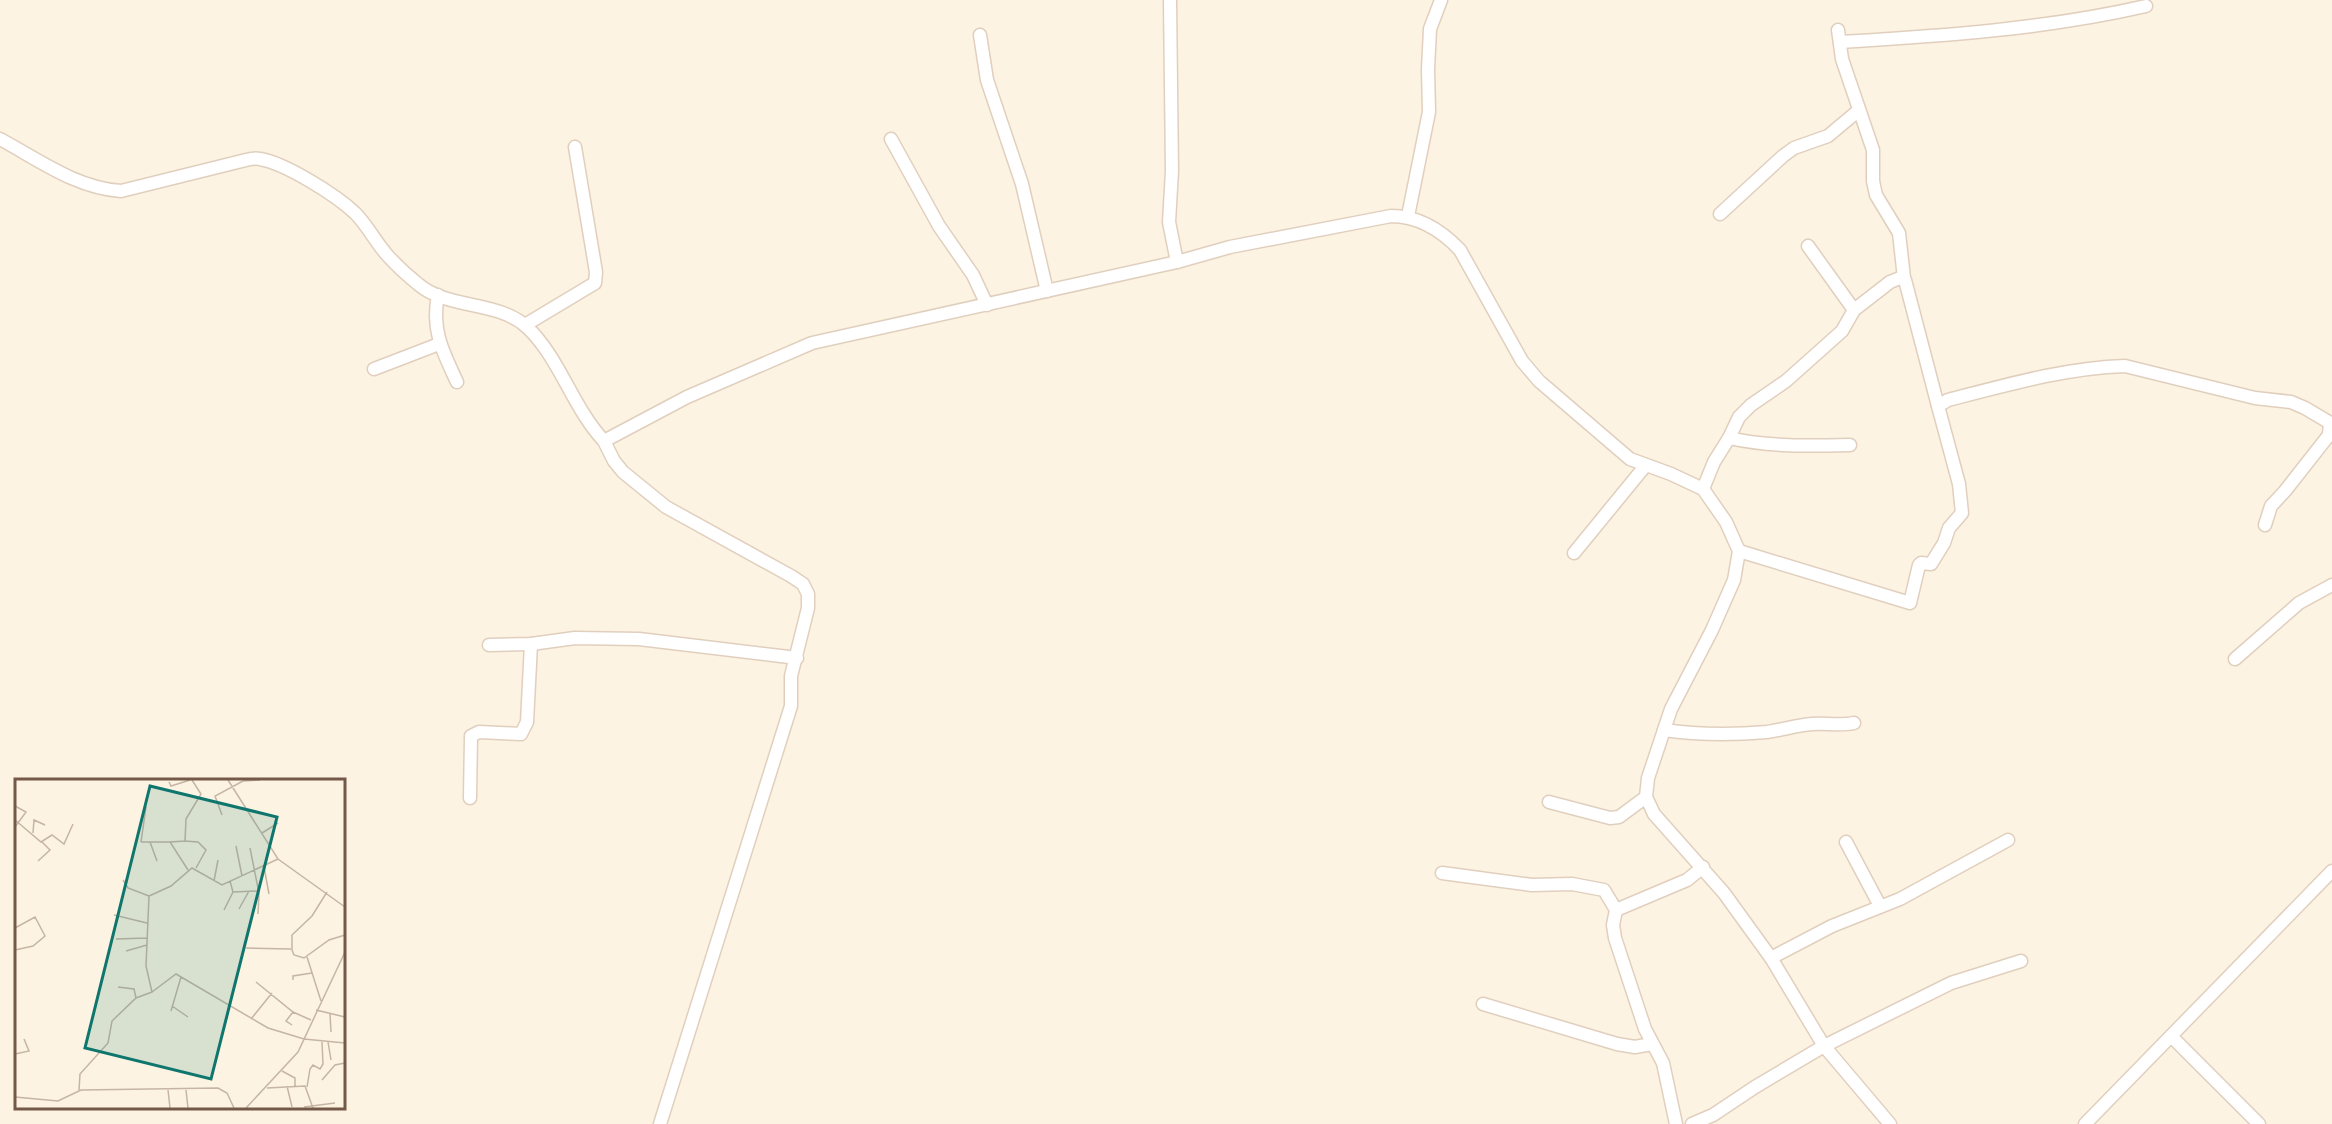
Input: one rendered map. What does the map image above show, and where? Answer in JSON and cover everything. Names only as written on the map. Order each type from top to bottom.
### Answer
[{"type":"street","points":[[1170,0],[1172,171],[1169,222],[1177,262]]},
{"type":"street","points":[[1408,216],[1429,112],[1430,29],[1441,0]]},
{"type":"street","points":[[1739,551],[1910,603],[1919,565],[1921,563],[1931,564],[1944,543],[1949,528],[1962,513],[1959,484],[1904,278],[1899,233],[1876,195],[1873,181],[1873,150],[1842,59],[1839,36],[1952,35],[2113,14],[2146,6]]},
{"type":"street","points":[[980,35],[987,80],[1022,184],[1047,291]]},
{"type":"street","points":[[1720,214],[1783,156],[1794,148],[1828,136],[1859,111]]},
{"type":"street","points":[[0,139],[79,182],[105,190],[121,191],[246,160],[260,159],[311,182],[354,212],[372,232],[387,255],[421,286],[438,295],[507,314],[525,325],[537,337],[623,472],[666,507],[779,568],[802,584],[808,594],[808,608],[791,676],[791,706],[660,1124]]},
{"type":"street","points":[[891,139],[939,226],[973,275],[987,304]]},
{"type":"street","points":[[525,325],[595,283],[596,272],[575,147]]},
{"type":"street","points":[[604,441],[687,397],[812,343],[1177,262],[1230,247],[1391,216],[1408,216],[1447,236],[1461,250],[1522,361],[1539,381],[1630,459],[1691,482],[1703,489],[1726,522],[1739,551],[1734,579],[1712,630],[1671,709],[1648,778],[1646,797],[1654,814],[1724,893],[1770,958],[1824,1046],[1890,1124]]},
{"type":"street","points":[[1808,246],[1854,310]]},
{"type":"street","points":[[1703,489],[1714,462],[1729,438],[1738,417],[1786,381],[1842,331],[1854,310],[1890,282],[1904,278]]},
{"type":"street","points":[[438,295],[436,320],[439,344],[458,382]]},
{"type":"street","points":[[374,369],[439,344]]},
{"type":"street","points":[[1938,406],[1948,400],[2030,380],[2097,368],[2125,366],[2255,398],[2291,402],[2306,408],[2331,424],[2329,435],[2271,506],[2265,525]]},
{"type":"street","points":[[1729,438],[1768,445],[1850,445]]},
{"type":"street","points":[[1575,553],[1646,465]]},
{"type":"street","points":[[2235,659],[2300,603],[2332,585]]},
{"type":"street","points":[[489,645],[531,644],[575,638],[639,639],[797,658]]},
{"type":"street","points":[[470,798],[471,736],[479,732],[521,734],[527,722],[531,644]]},
{"type":"street","points":[[1664,730],[1687,734],[1726,734],[1767,732],[1812,724],[1838,726],[1854,723]]},
{"type":"street","points":[[1549,802],[1610,818],[1619,817],[1646,797]]},
{"type":"street","points":[[1770,958],[1800,941],[1900,899],[2008,840]]},
{"type":"street","points":[[1846,842],[1880,906]]},
{"type":"street","points":[[1616,910],[1687,880],[1703,867]]},
{"type":"street","points":[[2085,1124],[2332,871]]},
{"type":"street","points":[[1442,873],[1532,885],[1572,884],[1604,890],[1616,910],[1613,925],[1615,938],[1652,1044],[1663,1063],[1676,1124]]},
{"type":"street","points":[[1692,1124],[1713,1115],[1824,1046],[1951,983],[2021,961]]},
{"type":"street","points":[[1483,1004],[1617,1044],[1635,1047],[1652,1044]]},
{"type":"street","points":[[2170,1036],[2259,1124]]}]
